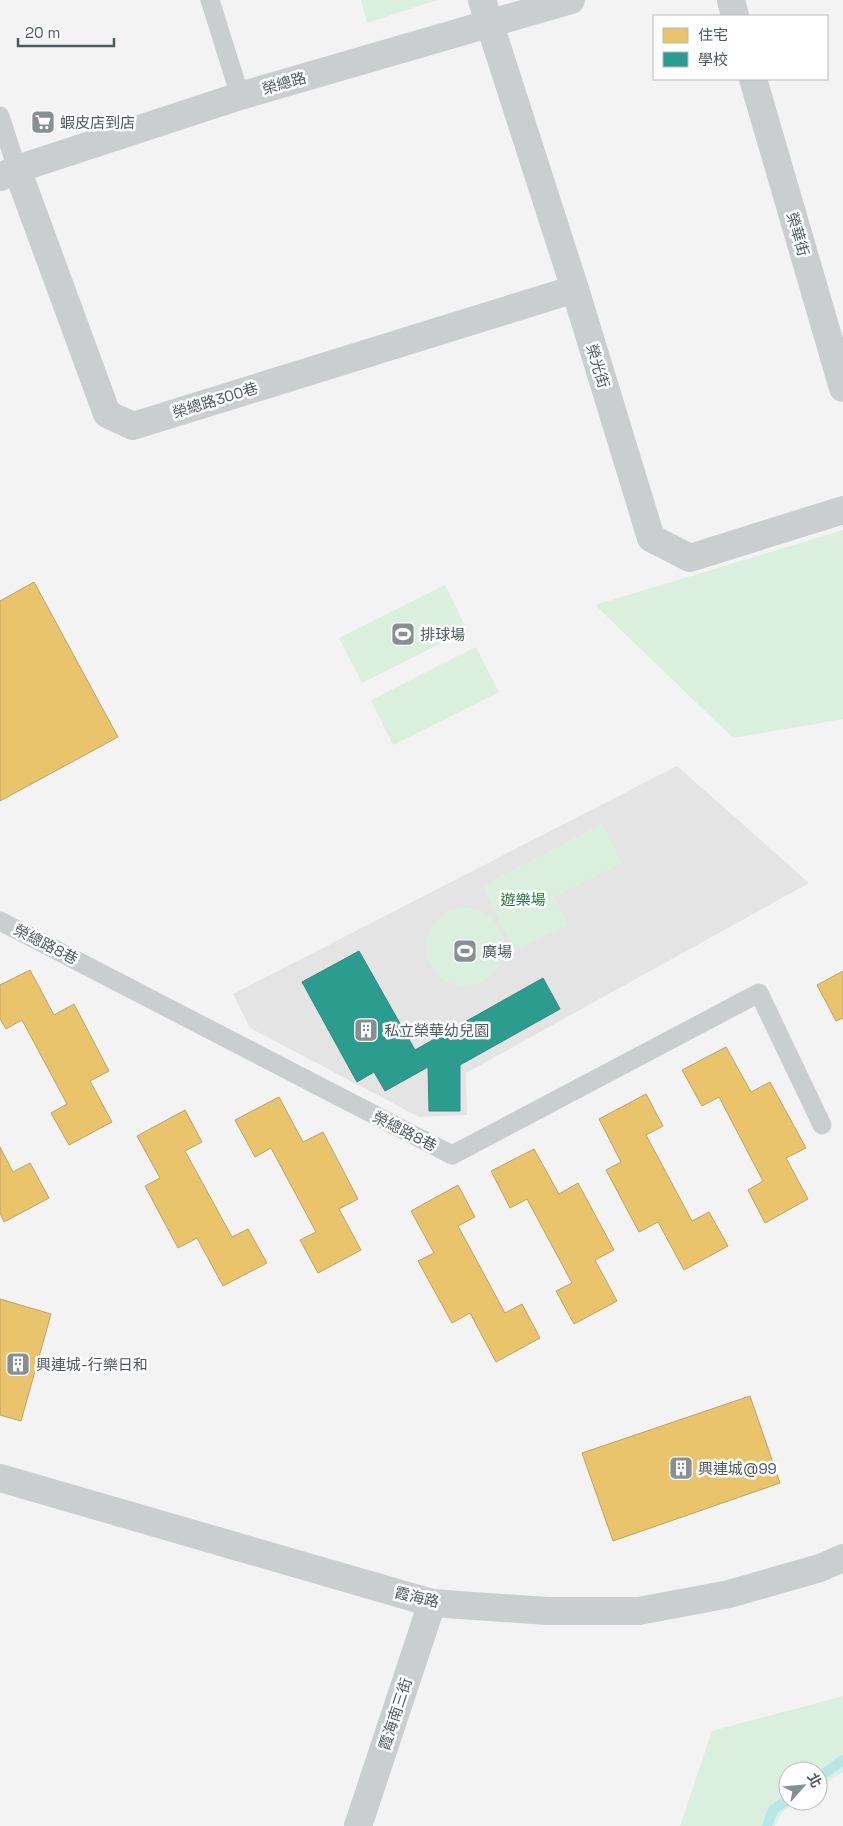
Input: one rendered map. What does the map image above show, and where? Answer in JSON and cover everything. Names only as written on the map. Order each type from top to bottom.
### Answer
[{"type":"street","name":"榮總路","points":[[8,173],[485,12],[572,0]]},
{"type":"street","points":[[731,0],[735,15]]},
{"type":"street","name":"榮光街","points":[[485,12],[575,290],[650,538],[690,558],[843,510]]},
{"type":"street","name":"榮華街","points":[[753,80],[843,388]]},
{"type":"street","name":"榮總路300巷","points":[[8,173],[107,414],[133,426],[575,290]]},
{"type":"street","name":"霞海路","points":[[0,1478],[432,1603],[547,1611],[639,1611],[729,1594],[820,1568],[843,1558]]},
{"type":"street","name":"霞海南三街","points":[[358,1826],[432,1603]]},
{"type":"lane","points":[[210,0],[240,96]]},
{"type":"lane","points":[[0,116],[8,173]]},
{"type":"lane","name":"榮總路8巷","points":[[0,921],[452,1155],[759,993],[822,1125]]},
{"type":"shaded area","points":[[677,766],[809,883],[466,1073],[467,1115],[419,1117],[250,1028],[233,994]]},
{"type":"green space","points":[[361,0],[437,0],[367,23]]},
{"type":"green space","points":[[843,530],[843,719],[733,738],[595,605]]},
{"type":"green space","name":"排球場","points":[[445,585],[467,630],[362,683],[339,638]]},
{"type":"green space","name":"排球場","points":[[476,647],[499,692],[393,745],[371,700]]},
{"type":"green space","name":"遊樂場","points":[[602,824],[622,863],[554,897],[568,925],[515,951],[482,886]]},
{"type":"green space","name":"廣場","points":[[465,908],[480,911],[493,919],[501,932],[504,947],[501,962],[493,975],[480,983],[465,986],[450,983],[437,975],[429,962],[426,947],[429,932],[437,919],[450,911]]},
{"type":"green space","points":[[843,1696],[843,1772],[828,1782],[828,1761],[778,1761],[778,1811],[783,1811],[775,1826],[680,1826],[712,1731]]},
{"type":"building: 住宅","points":[[34,582],[118,737],[0,801],[0,601]]},
{"type":"building: 住宅","points":[[30,970],[54,1015],[74,1004],[109,1071],[90,1081],[112,1122],[69,1145],[51,1113],[67,1104],[22,1020],[6,1029],[0,1019],[0,985]]},
{"type":"building: 住宅","points":[[843,971],[843,1018],[836,1021],[817,985]]},
{"type":"building: 住宅","points":[[726,1047],[751,1092],[770,1082],[806,1148],[786,1158],[808,1199],[765,1223],[748,1190],[763,1181],[719,1097],[702,1106],[682,1070]]},
{"type":"building: 住宅","points":[[646,1094],[663,1126],[646,1135],[692,1221],[709,1212],[728,1246],[684,1270],[658,1222],[639,1232],[606,1170],[621,1162],[599,1119]]},
{"type":"building: 住宅","points":[[279,1097],[303,1142],[323,1132],[358,1199],[339,1209],[361,1250],[318,1273],[300,1240],[316,1232],[271,1148],[255,1157],[235,1120]]},
{"type":"building: 住宅","points":[[185,1110],[202,1142],[185,1151],[232,1237],[248,1229],[267,1263],[223,1286],[197,1238],[178,1248],[145,1186],[160,1178],[137,1136]]},
{"type":"building: 住宅","points":[[0,1147],[13,1172],[30,1163],[49,1198],[4,1222],[0,1213]]},
{"type":"building: 住宅","points":[[534,1149],[559,1194],[578,1183],[614,1250],[595,1260],[617,1301],[574,1324],[556,1291],[572,1283],[527,1199],[510,1208],[491,1171]]},
{"type":"building: 住宅","points":[[458,1185],[475,1217],[458,1226],[505,1313],[522,1304],[540,1338],[496,1362],[470,1313],[452,1323],[418,1261],[434,1253],[411,1211]]},
{"type":"building: 住宅","name":"興連城-行樂日和","points":[[0,1299],[51,1314],[21,1421],[0,1415]]},
{"type":"building: 住宅","name":"興連城@99","points":[[750,1396],[780,1483],[613,1541],[582,1453]]},
{"type":"building: 學校","name":"私立榮華幼兒園","points":[[359,951],[415,1050],[543,978],[560,1009],[460,1065],[460,1111],[429,1111],[428,1067],[385,1091],[374,1072],[357,1082],[302,982]]},
{"type":"waterway","points":[[828,1771],[843,1760]]},
{"type":"waterway","points":[[767,1826],[773,1810],[778,1806]]},
{"type":"place","name":"蝦皮店到店","points":[[43,122]]},
{"type":"place","name":"排球場","points":[[403,634]]},
{"type":"place","name":"廣場","points":[[465,951]]},
{"type":"place","name":"私立榮華幼兒園","points":[[366,1030]]},
{"type":"place","name":"興連城-行樂日和","points":[[18,1364]]},
{"type":"place","name":"興連城@99","points":[[681,1468]]}]
